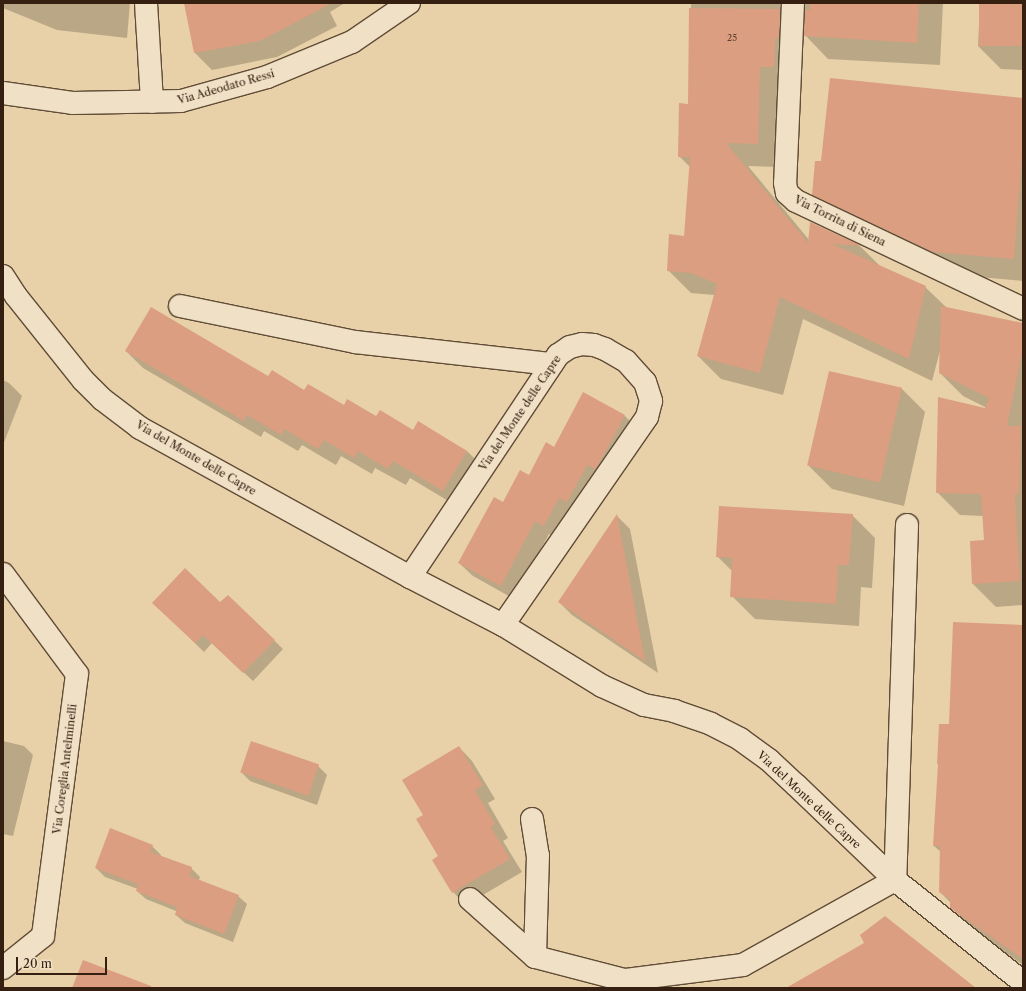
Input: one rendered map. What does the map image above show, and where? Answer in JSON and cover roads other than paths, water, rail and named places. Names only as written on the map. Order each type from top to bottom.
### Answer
[{"type":"street","points":[[146,3],[152,102]]},
{"type":"street","name":"Via Adeodato Ressi","points":[[3,93],[72,104],[181,101],[266,77],[352,42],[409,3]]},
{"type":"street","name":"Via Torrita di Siena","points":[[793,3],[785,183],[787,194],[796,201],[1023,308]]},
{"type":"street","name":"Via del Monte delle Capre","points":[[3,276],[16,296],[82,380],[122,415],[159,439],[410,577],[503,625],[615,692],[644,705],[674,711],[711,724],[740,739],[769,760],[894,880],[1023,982]]},
{"type":"street","points":[[180,306],[355,342],[552,364]]},
{"type":"street","name":"Via del Monte delle Capre","points":[[410,577],[558,356],[570,346],[594,345],[605,349],[626,361],[640,375],[648,390],[651,401],[646,417],[503,625]]},
{"type":"street","points":[[470,899],[535,957],[624,980],[743,965],[894,880],[907,525]]},
{"type":"street","name":"Via Coreglia Antelminelli","points":[[3,574],[77,674],[43,936],[3,968]]},
{"type":"street","points":[[532,819],[538,855],[535,957]]}]
